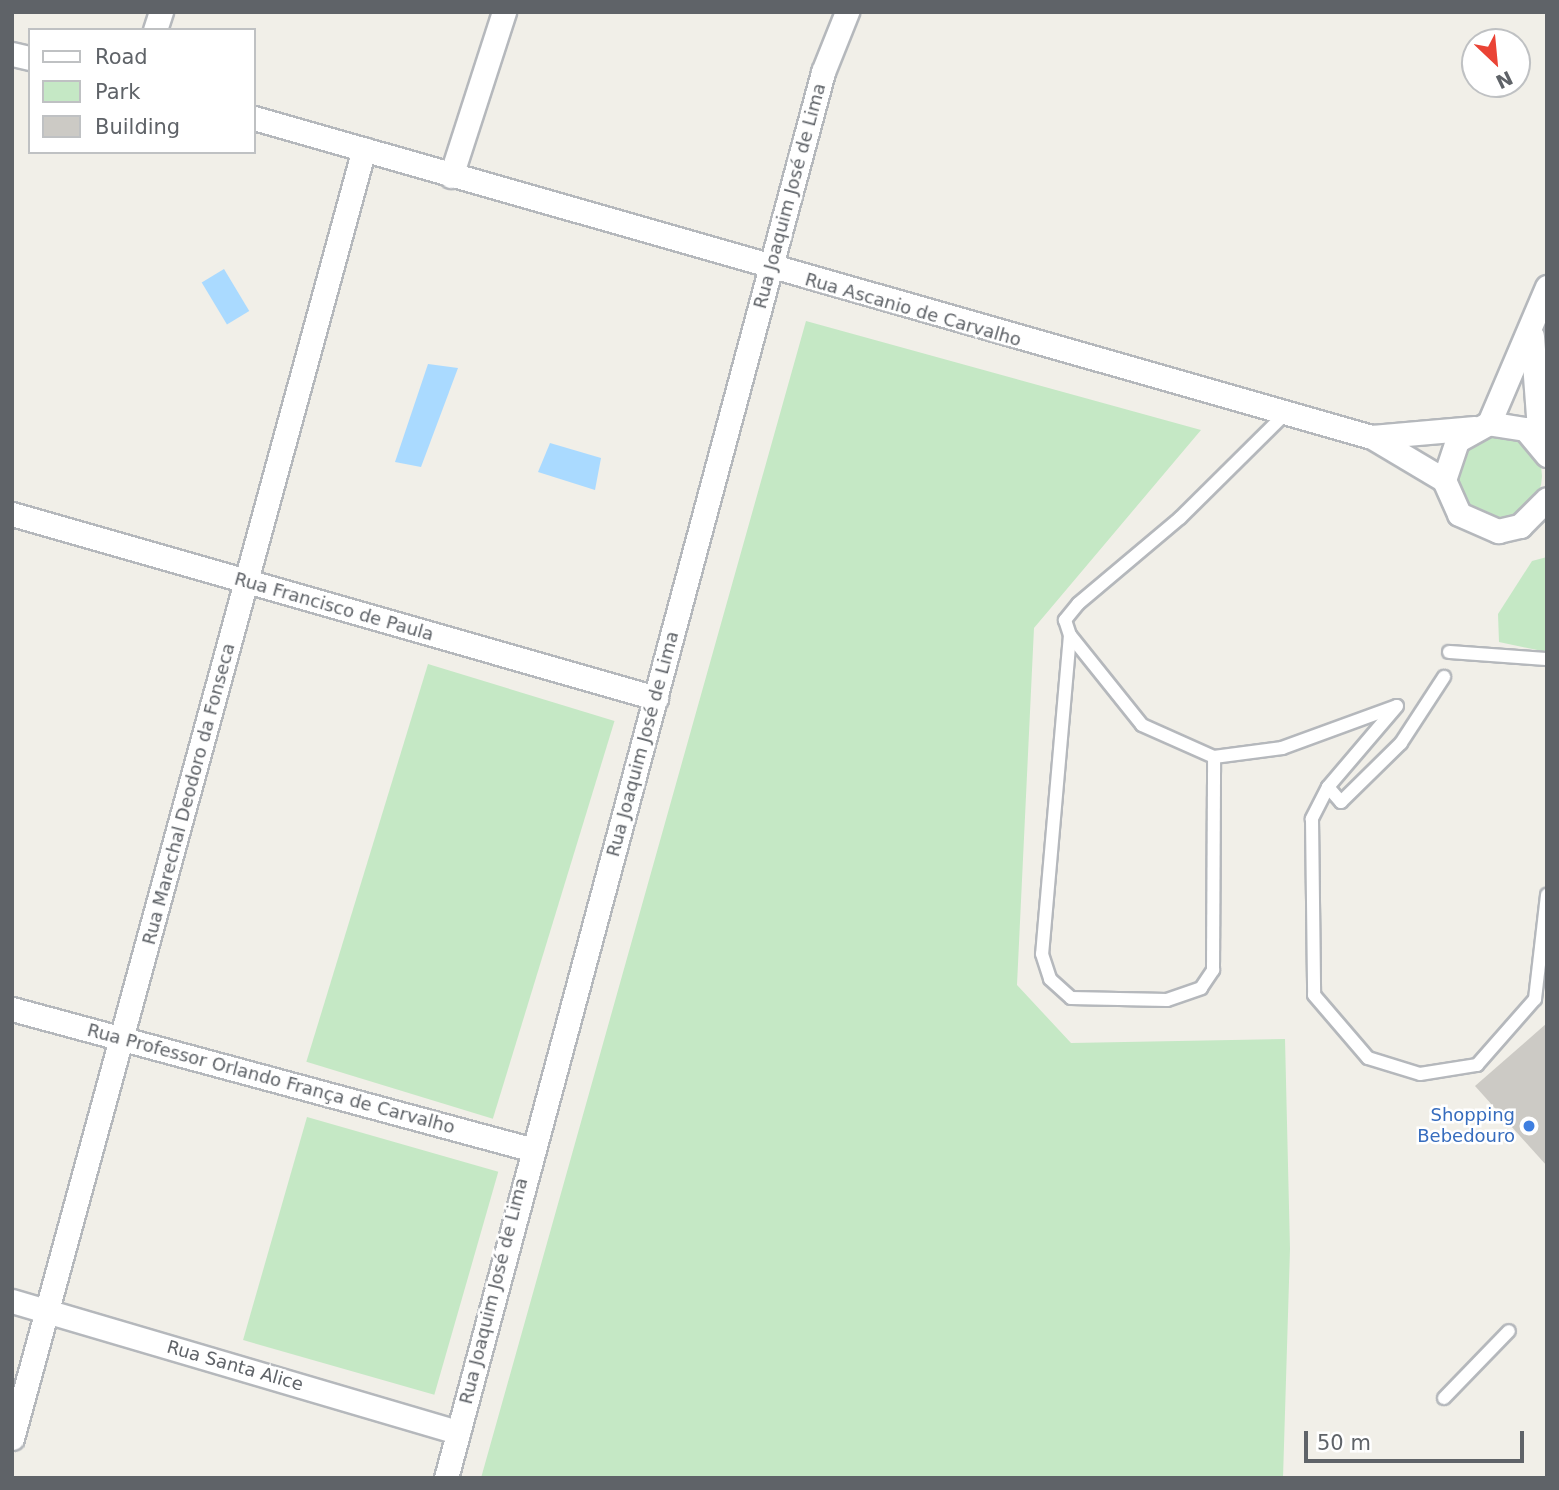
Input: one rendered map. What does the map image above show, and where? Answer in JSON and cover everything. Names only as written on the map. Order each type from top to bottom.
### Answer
[{"type":"street","points":[[451,176],[504,12]]},
{"type":"street","name":"Rua Joaquim José de Lima","points":[[446,1478],[530,1149],[656,698],[823,72],[847,12]]},
{"type":"street","name":"Rua Ascanio de Carvalho","points":[[256,119],[771,270],[1284,415],[1372,437],[1444,480]]},
{"type":"street","name":"Rua Marechal Deodoro da Fonseca","points":[[12,1438],[364,149]]},
{"type":"street","points":[[1543,509],[1498,531],[1477,527],[1459,514],[1444,480],[1452,450],[1482,426],[1532,333],[1547,288]]},
{"type":"street","points":[[1532,333],[1545,448]]},
{"type":"street","name":"Rua Ascanio de Carvalho","points":[[1372,437],[1482,426],[1525,429],[1545,448]]},
{"type":"street","name":"Rua Francisco de Paula","points":[[12,514],[656,698]]},
{"type":"street","name":"Rua Professor Orlando França de Carvalho","points":[[12,1009],[530,1149]]},
{"type":"street","name":"Rua Santa Alice","points":[[12,1301],[458,1432]]},
{"type":"lane","points":[[1284,415],[1180,518],[1078,604],[1065,620],[1070,635],[1142,725],[1214,757],[1282,748],[1397,706],[1328,787],[1312,819],[1314,995],[1368,1058],[1420,1073],[1477,1065],[1535,999],[1547,895]]},
{"type":"lane","points":[[1070,635],[1042,954],[1050,979],[1071,998],[1167,1000],[1201,988],[1213,970],[1214,757]]},
{"type":"lane","points":[[1449,652],[1547,659]]},
{"type":"lane","points":[[1328,787],[1341,802],[1401,743],[1444,677]]},
{"type":"lane","points":[[1444,1398],[1509,1331]]},
{"type":"green space","points":[[806,321],[1201,430],[1034,628],[1017,985],[1071,1043],[1285,1039],[1290,1249],[1283,1478],[481,1478]]},
{"type":"green space","points":[[1492,434],[1508,434],[1524,441],[1535,452],[1542,468],[1539,492],[1530,506],[1508,518],[1492,518],[1476,511],[1465,500],[1458,484],[1458,468],[1465,452],[1476,441]]},
{"type":"green space","points":[[1547,557],[1547,652],[1499,642],[1498,614],[1532,561]]},
{"type":"green space","points":[[428,664],[614,721],[493,1119],[306,1062]]},
{"type":"green space","points":[[307,1117],[498,1172],[434,1395],[243,1340]]},
{"type":"water","points":[[224,269],[249,311],[227,324],[202,282]]},
{"type":"water","points":[[428,364],[458,368],[421,467],[395,462]]},
{"type":"water","points":[[550,443],[601,458],[595,490],[538,472]]},
{"type":"building","name":"Shopping Bebedouro","points":[[1547,1023],[1547,1166],[1475,1086]]},
{"type":"place","name":"Shopping Bebedouro","points":[[1529,1126]]}]
